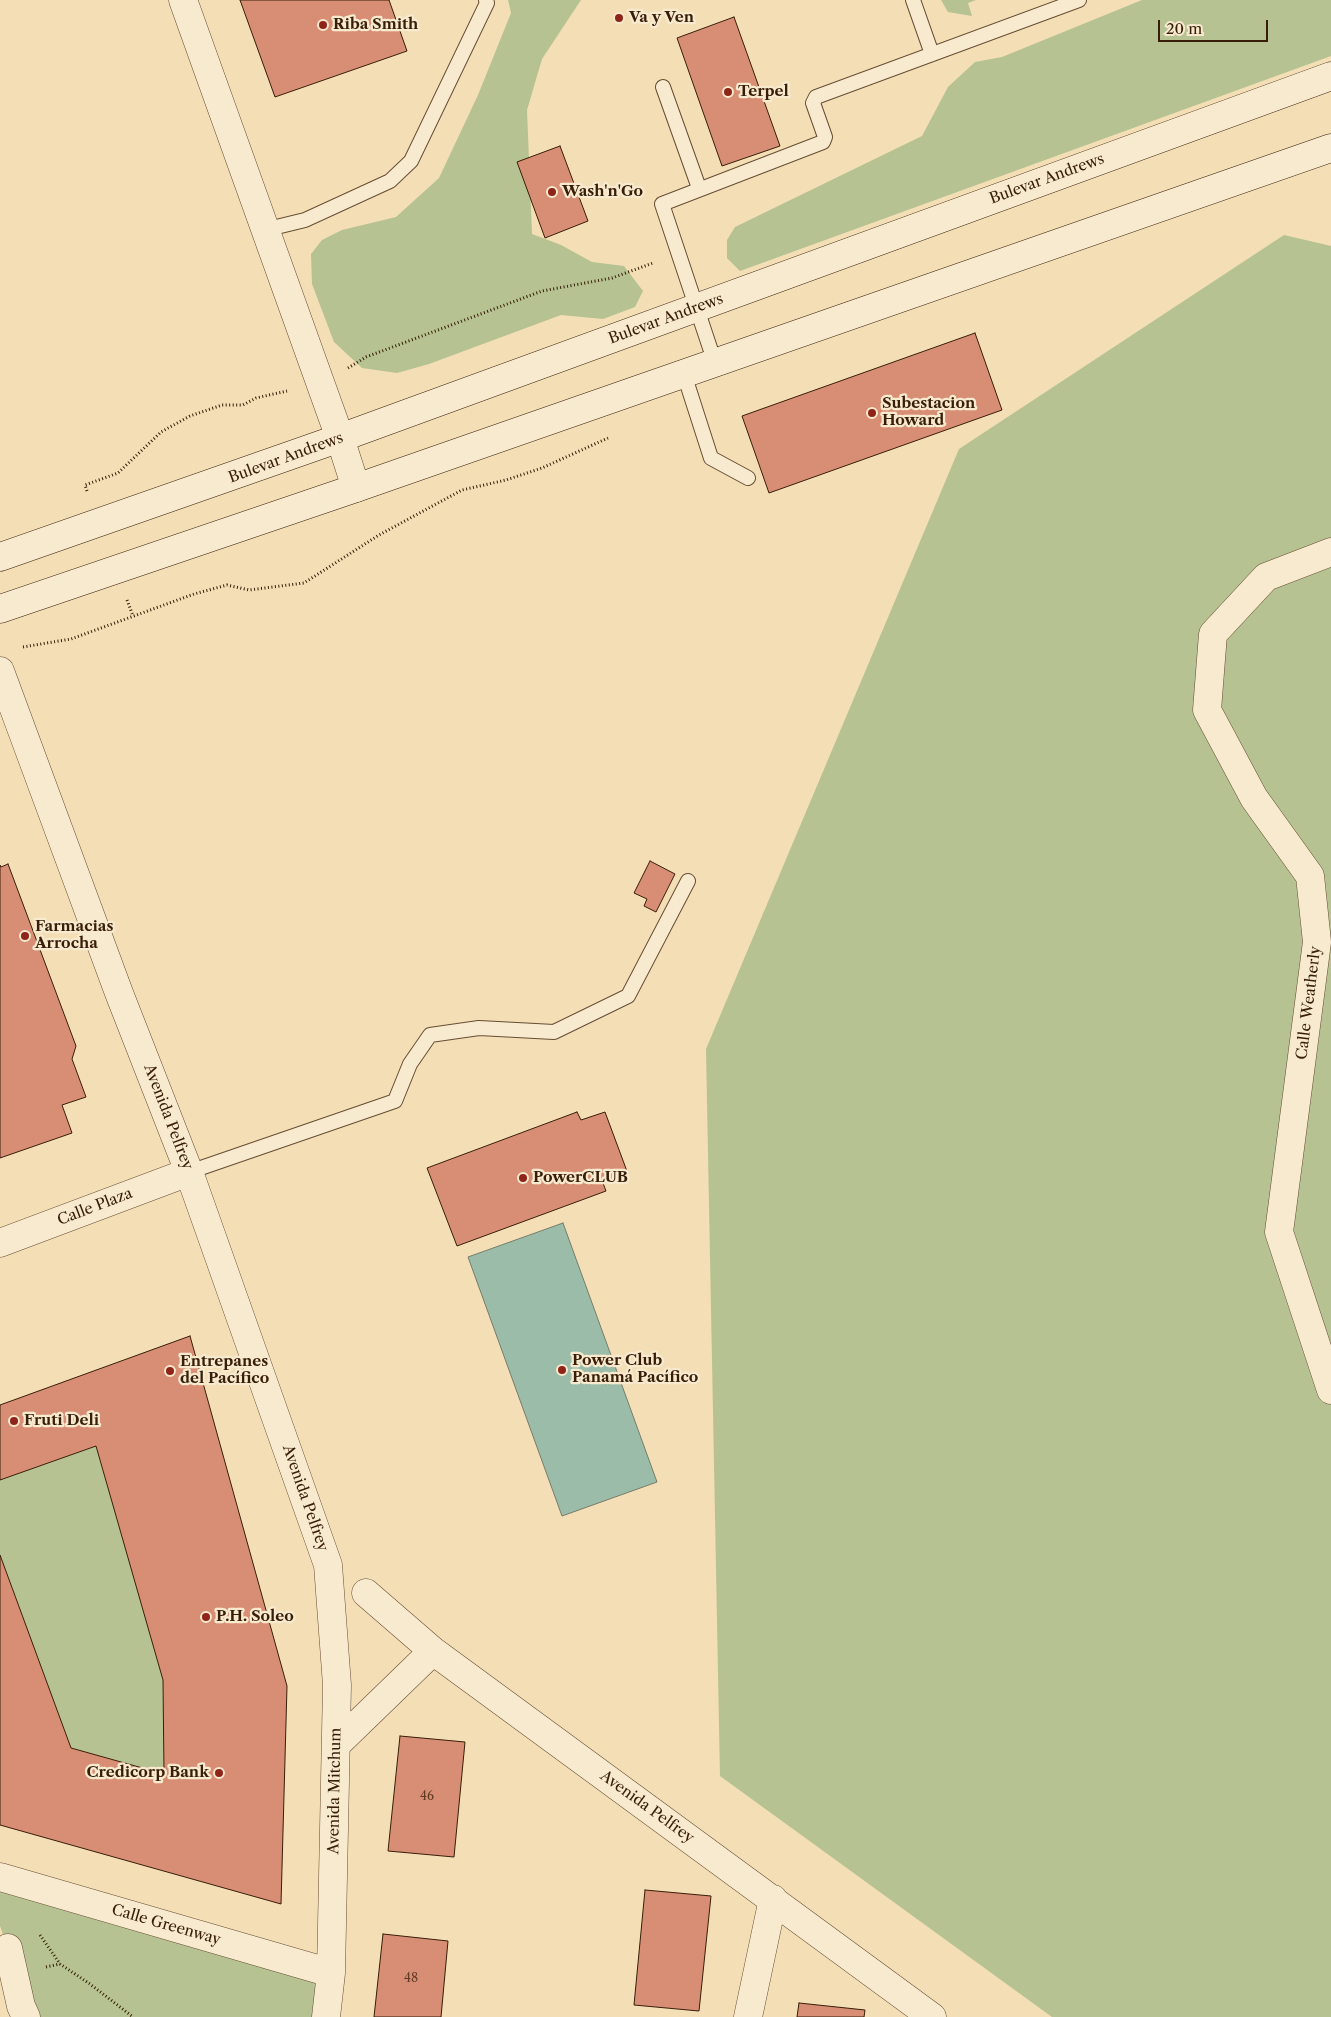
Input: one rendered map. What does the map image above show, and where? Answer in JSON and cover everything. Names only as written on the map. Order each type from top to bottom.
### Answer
[{"type":"street","points":[[183,0],[340,438],[356,488]]},
{"type":"street","name":"Bulevar Andrews","points":[[0,557],[340,438],[1331,76]]},
{"type":"street","points":[[0,609],[356,488],[1331,148]]},
{"type":"street","name":"Calle Weatherly","points":[[1331,552],[1266,576],[1213,634],[1207,710],[1254,798],[1310,876],[1317,942],[1278,1232],[1331,1390]]},
{"type":"street","name":"Avenida Pelfrey","points":[[0,671],[119,992],[189,1172],[328,1565]]},
{"type":"street","name":"Calle Plaza","points":[[0,1243],[189,1172]]},
{"type":"street","name":"Avenida Mitchum","points":[[326,2017],[331,1973],[338,1685],[328,1565]]},
{"type":"street","name":"Avenida Pelfrey","points":[[366,1593],[432,1651],[932,2017]]},
{"type":"street","points":[[336,1745],[432,1651]]},
{"type":"street","name":"Calle Greenway","points":[[0,1877],[331,1973]]},
{"type":"street","points":[[748,2017],[773,1899]]},
{"type":"street","points":[[8,1948],[21,2006],[26,2017]]},
{"type":"lane","points":[[264,230],[305,220],[390,181],[411,161],[487,3],[486,0]]},
{"type":"lane","points":[[912,0],[932,54]]},
{"type":"lane","points":[[715,363],[662,204],[699,188],[823,142],[825,137],[813,103],[816,97],[1079,0]]},
{"type":"lane","points":[[663,87],[699,188]]},
{"type":"lane","points":[[684,374],[710,458],[748,478]]},
{"type":"lane","points":[[189,1172],[395,1101],[410,1064],[430,1036],[479,1028],[554,1032],[628,996],[688,881]]},
{"type":"path","points":[[85,485],[118,473],[161,432],[190,416],[222,404],[243,405],[256,398],[320,384],[366,357],[542,291],[612,278],[678,254]]},
{"type":"path","points":[[17,647],[72,639],[194,594],[228,585],[250,590],[304,583],[379,536],[462,490],[506,480],[542,468],[617,434]]},
{"type":"path","points":[[38,1932],[60,1964],[133,2017]]},
{"type":"green space","points":[[508,0],[581,0],[542,59],[527,110],[532,234],[561,245],[592,262],[624,266],[643,291],[635,307],[603,319],[561,315],[429,364],[397,373],[362,368],[334,342],[312,284],[311,254],[322,240],[342,230],[396,217],[439,178],[478,95],[511,13]]},
{"type":"green space","points":[[941,0],[976,0],[968,3],[972,16],[948,12]]},
{"type":"green space","points":[[1142,0],[1331,0],[1331,56],[740,271],[727,258],[727,240],[735,227],[922,136],[948,87],[975,62],[1002,57]]},
{"type":"green space","points":[[1284,235],[1331,246],[1331,2017],[1052,2017],[720,1776],[706,1049],[959,449]]},
{"type":"green space","points":[[96,1446],[163,1680],[164,1774],[71,1748],[0,1555],[0,1480]]},
{"type":"green space","points":[[0,1877],[331,1973],[326,2017],[26,2017],[8,1948],[0,1926]]},
{"type":"shaded area","name":"Power Club Panamá Pacífico","points":[[563,1223],[657,1482],[562,1516],[468,1257]]},
{"type":"building","name":"Riba Smith","points":[[240,0],[389,0],[407,51],[275,97]]},
{"type":"building","name":"Terpel","points":[[734,17],[780,146],[722,166],[677,38]]},
{"type":"building","name":"Wash'n'Go","points":[[560,146],[588,221],[545,238],[517,162]]},
{"type":"building","name":"Subestacion Howard","points":[[975,333],[1002,410],[769,493],[742,416]]},
{"type":"building","points":[[650,861],[675,874],[656,912],[644,906],[647,899],[634,893]]},
{"type":"building","points":[[8,864],[76,1046],[72,1059],[86,1097],[62,1105],[72,1133],[0,1158],[0,865],[1,867]]},
{"type":"building","name":"PowerCLUB","points":[[577,1112],[581,1120],[605,1112],[628,1174],[603,1183],[606,1191],[457,1246],[427,1168]]},
{"type":"building","name":"P.H. Soleo","points":[[190,1336],[287,1686],[281,1904],[0,1825],[0,1555],[71,1748],[164,1774],[163,1680],[96,1446],[0,1480],[0,1405]]},
{"type":"building","points":[[400,1736],[465,1742],[454,1857],[388,1851]]},
{"type":"building","points":[[645,1890],[711,1896],[699,2011],[634,2005]]},
{"type":"building","points":[[383,1934],[448,1941],[441,2017],[374,2017]]},
{"type":"building","points":[[799,2003],[865,2010],[864,2017],[797,2017]]},
{"type":"place","name":"Va y Ven","points":[[619,18]]},
{"type":"place","name":"Riba Smith","points":[[323,25]]},
{"type":"place","name":"Terpel","points":[[728,92]]},
{"type":"place","name":"Wash'n'Go","points":[[552,192]]},
{"type":"place","name":"Subestacion Howard","points":[[872,413]]},
{"type":"place","name":"Farmacias Arrocha","points":[[25,936]]},
{"type":"place","name":"PowerCLUB","points":[[523,1178]]},
{"type":"place","name":"Power Club Panamá Pacífico","points":[[562,1370]]},
{"type":"place","name":"Entrepanes del Pacífico","points":[[170,1371]]},
{"type":"place","name":"Fruti Deli","points":[[14,1421]]},
{"type":"place","name":"P.H. Soleo","points":[[206,1617]]},
{"type":"place","name":"Credicorp Bank","points":[[219,1773]]}]
